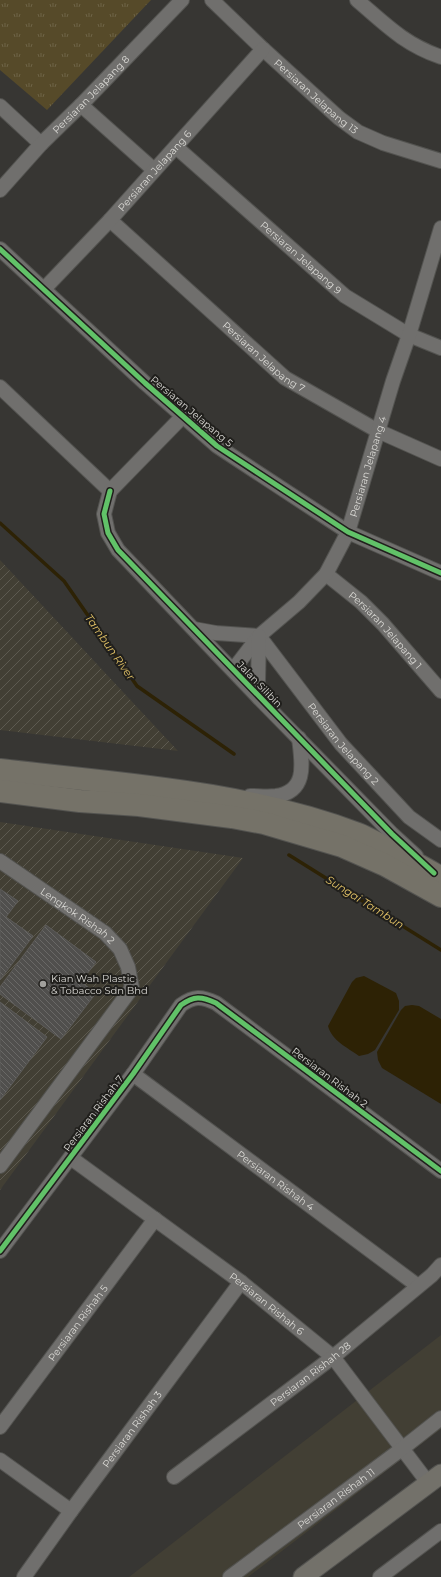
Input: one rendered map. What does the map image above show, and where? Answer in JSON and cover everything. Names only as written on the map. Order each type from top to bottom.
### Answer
[{"type":"main road","name":"Jalan Silibin","points":[[0,770],[169,790],[228,799],[289,812],[359,834],[438,876]]},
{"type":"main road","points":[[0,783],[34,796]]},
{"type":"main road","points":[[0,790],[34,796],[139,805],[232,816],[264,823],[342,846],[386,866],[441,896]]},
{"type":"main road","points":[[303,1577],[435,1479]]},
{"type":"street","name":"Persiaran Jelapang 8","points":[[0,190],[41,144],[81,105],[182,0]]},
{"type":"street","name":"Persiaran Jelapang 13","points":[[212,0],[339,118],[358,132],[383,143],[441,161]]},
{"type":"street","points":[[358,0],[398,36],[422,50],[441,57]]},
{"type":"street","name":"Persiaran Jelapang 6","points":[[44,289],[110,220],[264,49]]},
{"type":"street","points":[[81,105],[154,170]]},
{"type":"street","points":[[0,106],[41,144]]},
{"type":"street","name":"Persiaran Jelapang 9","points":[[176,147],[345,296],[409,335],[441,348]]},
{"type":"street","name":"Persiaran Jelapang 7","points":[[110,220],[285,378],[378,431],[441,459]]},
{"type":"street","name":"Persiaran Jelapang 4","points":[[233,670],[260,636],[299,602],[326,574],[348,532],[441,228]]},
{"type":"street","name":"Persiaran Jelapang 5","points":[[0,249],[145,383],[217,446],[348,532],[441,574]]},
{"type":"street","points":[[0,387],[110,491],[183,416]]},
{"type":"street","name":"Jalan Silibin","points":[[110,491],[104,514],[108,533],[118,550],[259,698],[392,834],[438,876]]},
{"type":"street","name":"Persiaran Jelapang 1","points":[[326,574],[361,602],[383,624],[441,691]]},
{"type":"street","points":[[194,629],[216,633],[260,636],[258,682],[259,698]]},
{"type":"street","name":"Persiaran Jelapang 2","points":[[260,636],[341,744],[409,817],[441,840]]},
{"type":"street","points":[[228,799],[242,796],[275,796],[290,792],[298,783],[302,772],[299,738]]},
{"type":"street","name":"Lengkok Rishah 2","points":[[0,861],[105,933],[120,948],[128,967],[132,988],[0,1166]]},
{"type":"street","name":"Persiaran Rishah 7","points":[[0,1251],[133,1074],[181,1005],[190,1000],[207,998]]},
{"type":"street","name":"Persiaran Rishah 2","points":[[207,998],[216,1003],[441,1171]]},
{"type":"street","name":"Persiaran Rishah 4","points":[[133,1074],[418,1286]]},
{"type":"street","name":"Persiaran Rishah 6","points":[[71,1158],[241,1282],[333,1357],[403,1448],[435,1479]]},
{"type":"street","name":"Persiaran Rishah 5","points":[[0,1427],[155,1219]]},
{"type":"street","name":"Persiaran Rishah 28","points":[[174,1477],[333,1357],[432,1275],[441,1265]]},
{"type":"street","name":"Persiaran Rishah 3","points":[[24,1577],[71,1511],[241,1282]]},
{"type":"street","name":"Persiaran Rishah 11","points":[[230,1577],[441,1418]]},
{"type":"street","points":[[0,1460],[71,1511]]},
{"type":"street","points":[[380,1577],[441,1531]]},
{"type":"shaded area","points":[[0,560],[178,751],[0,730]]},
{"type":"shaded area","points":[[0,822],[243,858],[0,1190]]},
{"type":"shaded area","points":[[364,976],[396,993],[399,1001],[399,1010],[375,1050],[368,1054],[359,1056],[336,1040],[328,1026],[352,982],[356,978]]},
{"type":"shaded area","points":[[405,1006],[419,1006],[441,1019],[441,1104],[382,1068],[378,1060],[377,1052],[401,1010]]},
{"type":"shaded area","points":[[441,1335],[441,1429],[248,1577],[129,1577]]},
{"type":"green space","points":[[0,0],[151,0],[47,110],[0,70]]},
{"type":"building","points":[[0,889],[18,901],[6,917],[33,936],[0,980]]},
{"type":"building","name":"Kian Wah Plastic & Tobacco Sdn Bhd","points":[[46,925],[96,962],[81,982],[96,993],[61,1039],[0,994],[0,987]]},
{"type":"building","points":[[0,1002],[47,1037],[0,1100]]},
{"type":"waterway","name":"Tambun River","points":[[0,523],[64,581],[137,686],[234,754]]},
{"type":"waterway","name":"Sungai Tambun","points":[[289,855],[441,950]]},
{"type":"cycle path","points":[[0,249],[145,383],[217,446],[348,532],[441,573]]},
{"type":"cycle path","points":[[110,491],[104,514],[108,533],[118,550],[392,834],[434,873]]},
{"type":"cycle path","points":[[0,1251],[133,1074],[181,1005],[198,998],[216,1003],[441,1171]]},
{"type":"place","name":"Kian Wah Plastic & Tobacco Sdn Bhd","points":[[43,984]]}]
